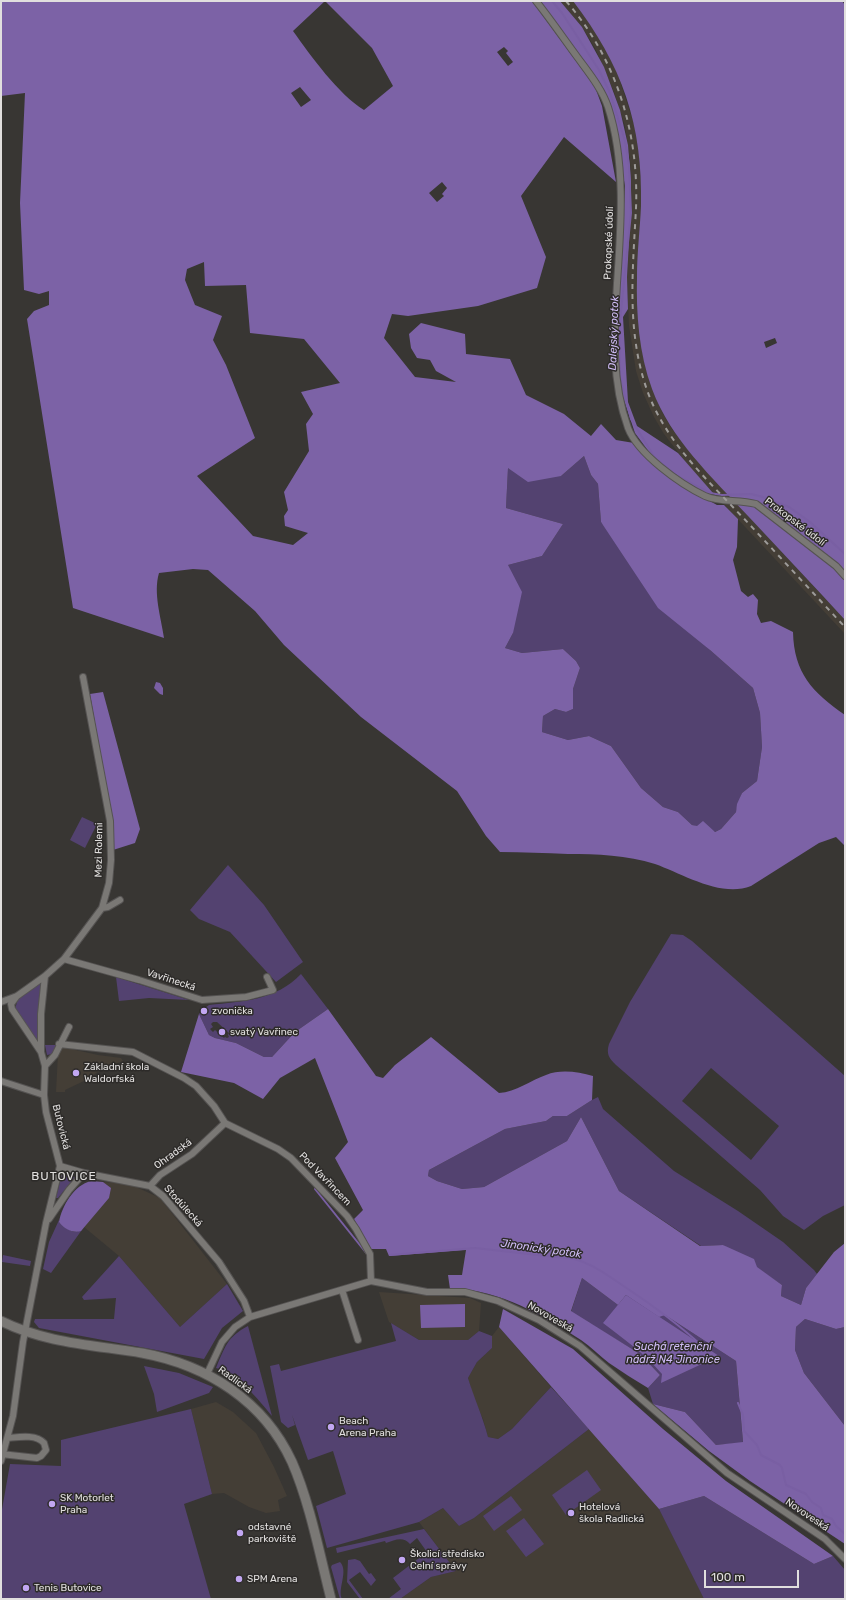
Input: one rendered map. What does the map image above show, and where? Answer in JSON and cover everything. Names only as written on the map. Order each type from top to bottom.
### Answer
[{"type":"main road","name":"Radlická","points":[[1,1321],[25,1331],[58,1340],[159,1356],[183,1363],[207,1374],[250,1404],[263,1418],[284,1446],[292,1462],[301,1487],[331,1599]]},
{"type":"street","name":"Prokopské údolí","points":[[536,1],[596,83],[608,107],[612,124],[621,182],[614,361],[618,393],[629,429],[638,444],[652,460],[678,480],[706,496],[720,500],[744,501],[756,504],[836,566],[845,576]]},
{"type":"street","name":"Mezi Rolemi","points":[[1,1002],[17,996],[45,976],[64,959],[102,908],[109,883],[111,860],[110,821],[83,677]]},
{"type":"street","points":[[102,908],[108,907],[120,900]]},
{"type":"street","name":"Vavřinecká","points":[[64,959],[139,980],[202,1000],[246,997],[273,990],[267,977]]},
{"type":"street","points":[[41,1052],[41,1014],[45,976]]},
{"type":"street","name":"Butovická","points":[[1,1461],[8,1438],[16,1398],[25,1331],[46,1223],[60,1166],[49,1126],[44,1095],[45,1066],[41,1052],[12,1009],[11,1004],[17,996]]},
{"type":"street","points":[[45,1066],[55,1055],[59,1044],[69,1027]]},
{"type":"street","points":[[59,1044],[125,1051],[145,1057],[196,1086],[214,1106],[225,1123]]},
{"type":"street","points":[[1,1081],[44,1095]]},
{"type":"street","name":"Ohradská","points":[[150,1186],[160,1175],[192,1154],[225,1123]]},
{"type":"street","name":"Pod Vavřincem","points":[[225,1123],[278,1149],[291,1158],[347,1216],[370,1254],[371,1281]]},
{"type":"street","name":"Stodůlecká","points":[[60,1166],[84,1173],[150,1186],[163,1196],[219,1262],[244,1301],[250,1317]]},
{"type":"street","name":"Butovická","points":[[46,1223],[69,1190],[84,1173]]},
{"type":"street","name":"Novoveská","points":[[207,1374],[222,1342],[235,1327],[250,1317],[371,1281],[427,1292],[465,1292],[498,1301],[539,1320],[580,1346],[727,1473],[813,1530],[825,1539],[845,1559]]},
{"type":"street","points":[[342,1290],[358,1340]]},
{"type":"street","points":[[2,1454],[37,1458],[46,1450],[44,1443],[40,1439],[28,1437],[8,1438]]},
{"type":"shaded area","points":[[1,1],[325,1],[532,1],[595,87],[602,106],[616,182],[564,137],[521,196],[546,257],[537,288],[478,306],[408,316],[392,314],[384,338],[415,377],[456,382],[436,371],[430,360],[417,358],[411,348],[409,334],[421,323],[465,334],[466,354],[510,359],[526,395],[564,414],[591,436],[601,424],[616,440],[634,443],[651,463],[675,482],[717,505],[724,505],[738,519],[737,547],[733,560],[741,591],[748,597],[753,594],[758,600],[757,614],[761,623],[771,621],[793,632],[797,659],[807,680],[823,698],[845,715],[845,846],[836,837],[819,843],[751,886],[739,889],[715,887],[690,879],[655,864],[623,857],[590,854],[500,852],[486,836],[457,791],[361,717],[284,645],[255,611],[208,570],[193,569],[159,573],[157,581],[157,597],[164,638],[73,608],[27,319],[34,311],[49,305],[49,291],[39,294],[24,290],[20,203],[25,93],[1,96]],"holes":[[[325,1],[372,48],[393,86],[364,110],[354,103],[335,85],[293,31]],[[504,47],[508,51],[506,53],[513,62],[508,66],[497,52]],[[300,87],[311,100],[301,107],[291,93]],[[442,182],[447,188],[442,194],[444,196],[437,202],[429,193]],[[204,262],[205,286],[246,285],[250,333],[304,339],[340,383],[301,392],[313,414],[306,424],[309,451],[284,492],[288,510],[284,516],[285,526],[308,533],[293,545],[253,536],[197,476],[255,438],[226,365],[213,340],[222,316],[195,305],[185,280],[187,269]],[[584,456],[591,475],[598,484],[601,522],[658,608],[710,650],[753,688],[760,713],[762,747],[757,781],[742,793],[737,804],[736,812],[721,829],[715,832],[703,821],[697,826],[692,825],[678,812],[663,807],[641,788],[611,746],[589,736],[568,740],[542,732],[543,716],[555,709],[566,712],[573,709],[573,689],[580,668],[576,661],[563,649],[522,653],[505,648],[513,633],[522,592],[508,565],[542,556],[563,524],[506,508],[508,468],[528,482],[561,476]]]},
{"type":"shaded area","points":[[540,1],[560,1],[582,27],[604,67],[620,110],[628,145],[631,181],[631,206],[627,277],[628,309],[623,317],[628,402],[637,426],[678,453],[713,493],[705,494],[655,460],[635,433],[621,391],[618,311],[625,186],[611,107],[595,76]]},
{"type":"shaded area","points":[[560,1],[573,1],[592,26],[616,69],[634,124],[640,159],[641,181],[642,349],[652,389],[662,412],[672,429],[698,462],[845,620],[845,634],[691,469],[664,434],[643,393],[636,371],[629,326],[627,277],[631,181],[630,160],[625,126],[614,92],[595,48],[582,27]]},
{"type":"shaded area","points":[[573,1],[842,1],[845,5],[845,620],[720,487],[681,441],[660,408],[652,389],[644,362],[639,333],[637,268],[641,206],[641,176],[638,148],[633,122],[617,72],[605,48]],"holes":[[[775,338],[777,343],[766,348],[764,342]]]},
{"type":"shaded area","points":[[584,456],[591,475],[598,484],[601,522],[710,650],[753,688],[760,713],[762,747],[757,781],[742,793],[736,812],[721,829],[715,832],[692,825],[678,812],[663,807],[641,788],[611,746],[589,736],[568,740],[542,732],[543,716],[555,709],[566,712],[573,709],[573,689],[580,668],[576,661],[563,649],[522,653],[505,648],[513,633],[508,565],[542,556],[563,524],[506,508],[508,468],[561,476]]},
{"type":"shaded area","points":[[103,692],[140,829],[135,843],[113,850],[112,821],[90,694]]},
{"type":"shaded area","points":[[82,817],[97,824],[85,848],[70,840]]},
{"type":"shaded area","points":[[228,865],[264,905],[303,962],[276,982],[230,932],[199,919],[190,910]]},
{"type":"shaded area","points":[[671,934],[683,935],[692,941],[845,1076],[845,1205],[823,1216],[804,1230],[783,1216],[760,1190],[616,1065],[609,1056],[608,1047],[630,1002]],"holes":[[[711,1068],[779,1126],[751,1160],[682,1101]]]},
{"type":"shaded area","points":[[301,974],[328,1009],[295,1032],[272,1057],[264,1057],[236,1043],[209,1035],[199,1014],[201,1011],[203,1014],[207,1012],[205,1008],[209,1005],[246,1001],[258,998],[280,990]],"holes":[[[213,1022],[217,1022],[229,1033],[229,1037],[224,1038],[215,1030],[213,1032],[210,1029],[213,1027],[211,1024]]]},
{"type":"shaded area","points":[[116,977],[189,1000],[149,998],[119,1001]]},
{"type":"shaded area","points":[[42,981],[40,1047],[15,1009],[18,999]]},
{"type":"shaded area","points":[[328,1009],[376,1076],[383,1078],[395,1065],[431,1037],[499,1093],[523,1086],[540,1077],[552,1073],[575,1072],[593,1076],[592,1100],[567,1116],[553,1116],[546,1121],[505,1129],[429,1170],[428,1176],[437,1181],[462,1189],[484,1187],[567,1141],[581,1117],[619,1191],[700,1246],[723,1245],[754,1259],[757,1267],[782,1285],[781,1296],[801,1305],[806,1288],[834,1252],[845,1243],[845,1327],[836,1329],[805,1319],[796,1327],[795,1350],[804,1373],[845,1426],[845,1544],[750,1481],[709,1451],[653,1404],[685,1412],[716,1445],[743,1442],[736,1361],[665,1315],[659,1317],[626,1295],[618,1305],[582,1278],[571,1311],[640,1354],[660,1375],[648,1388],[609,1363],[581,1340],[536,1313],[502,1298],[467,1290],[450,1289],[448,1275],[462,1275],[466,1250],[389,1256],[386,1249],[371,1249],[354,1219],[363,1210],[335,1158],[348,1142],[315,1058],[280,1078],[263,1099],[234,1083],[181,1072],[199,1014],[209,1035],[236,1043],[264,1057],[272,1057],[295,1032]]},
{"type":"shaded area","points":[[45,1045],[56,1045],[52,1054],[47,1055]]},
{"type":"shaded area","name":"Základní škola Waldorfská","points":[[62,1047],[98,1055],[121,1058],[123,1061],[102,1069],[86,1080],[65,1090],[65,1092],[56,1092],[58,1054]]},
{"type":"shaded area","points":[[598,1097],[603,1109],[674,1171],[738,1211],[783,1242],[814,1270],[817,1274],[806,1288],[801,1305],[781,1296],[782,1285],[723,1245],[701,1246],[619,1191],[581,1117],[567,1141],[484,1187],[462,1189],[437,1181],[428,1176],[429,1170],[505,1129],[546,1121],[553,1116],[567,1116]]},
{"type":"shaded area","points":[[62,1173],[75,1177],[58,1198],[56,1198]]},
{"type":"shaded area","points":[[103,1182],[123,1183],[134,1186],[160,1198],[227,1284],[180,1327],[119,1256],[84,1227],[109,1198]]},
{"type":"shaded area","points":[[59,1220],[59,1222],[65,1227],[74,1232],[81,1230],[84,1227],[51,1273],[43,1269],[49,1242]]},
{"type":"shaded area","points":[[3,1255],[31,1261],[30,1266],[2,1262]]},
{"type":"shaded area","points":[[119,1256],[180,1327],[227,1284],[243,1311],[222,1328],[204,1359],[39,1328],[34,1322],[35,1319],[114,1319],[116,1298],[84,1300],[82,1297]]},
{"type":"shaded area","points":[[582,1278],[618,1305],[626,1295],[665,1315],[736,1361],[743,1443],[716,1445],[685,1412],[653,1404],[648,1388],[660,1375],[640,1354],[571,1312]]},
{"type":"shaded area","points":[[379,1292],[470,1298],[481,1303],[479,1331],[468,1340],[419,1340],[389,1322]]},
{"type":"shaded area","points":[[503,1309],[573,1349],[663,1429],[726,1481],[833,1556],[814,1564],[704,1496],[659,1509],[499,1327]]},
{"type":"shaded area","points":[[805,1319],[836,1329],[845,1327],[845,1426],[804,1373],[795,1350],[796,1327]]},
{"type":"shaded area","points":[[391,1323],[419,1340],[468,1340],[479,1331],[492,1336],[492,1348],[477,1362],[468,1378],[488,1437],[498,1439],[512,1429],[551,1387],[589,1429],[474,1518],[459,1526],[443,1508],[419,1522],[327,1548],[316,1506],[346,1494],[333,1451],[308,1460],[292,1415],[295,1425],[288,1428],[281,1422],[270,1366],[279,1364],[281,1371],[396,1341]]},
{"type":"shaded area","points":[[248,1326],[272,1416],[240,1381],[216,1368],[231,1339],[235,1334]]},
{"type":"shaded area","points":[[499,1327],[551,1387],[512,1429],[498,1439],[488,1437],[468,1378],[477,1362],[492,1348],[492,1336]]},
{"type":"shaded area","points":[[144,1366],[179,1373],[213,1387],[209,1393],[157,1412],[154,1394]]},
{"type":"shaded area","points":[[216,1402],[233,1412],[256,1433],[287,1496],[278,1500],[280,1511],[266,1513],[249,1507],[224,1493],[212,1494],[191,1409]]},
{"type":"shaded area","name":"SK Motorlet Praha","points":[[191,1409],[212,1494],[184,1504],[211,1599],[1,1599],[1,1515],[10,1464],[61,1466],[61,1440]]},
{"type":"shaded area","name":"Hotelová škola Radlická","points":[[589,1429],[659,1509],[704,1599],[400,1599],[431,1577],[456,1571],[419,1522],[443,1508],[459,1526],[474,1518]]},
{"type":"shaded area","points":[[587,1470],[601,1490],[566,1515],[552,1495]]},
{"type":"shaded area","points":[[511,1496],[522,1510],[494,1531],[483,1516]]},
{"type":"shaded area","points":[[704,1496],[814,1564],[833,1556],[845,1570],[845,1599],[704,1599],[659,1509]]},
{"type":"shaded area","points":[[524,1518],[544,1544],[526,1557],[506,1531]]},
{"type":"shaded area","points":[[424,1529],[456,1571],[431,1577],[400,1599],[388,1599],[401,1589],[393,1578],[427,1552],[417,1538],[410,1544],[402,1539],[386,1543],[385,1541],[337,1553],[336,1548]]},
{"type":"shaded area","points":[[355,1559],[360,1561],[369,1574],[371,1573],[376,1580],[371,1586],[360,1572],[349,1580],[363,1599],[360,1599],[347,1582],[348,1560]]},
{"type":"shaded area","points":[[340,1562],[343,1570],[341,1590],[342,1599],[340,1599],[331,1567],[332,1565]]},
{"type":"water","points":[[156,682],[160,683],[163,688],[163,695],[154,688]]},
{"type":"water","points":[[91,1181],[103,1182],[111,1188],[109,1198],[81,1231],[75,1232],[68,1230],[59,1222],[63,1209],[70,1197],[79,1187]]},
{"type":"water","name":"Suchá retenční nádrž N4 Jinonice","points":[[626,1295],[719,1356],[661,1383],[662,1374],[649,1360],[603,1323]]},
{"type":"water","points":[[465,1304],[465,1327],[421,1328],[420,1305]]},
{"type":"waterway","name":"Dalejský potok","points":[[552,1],[562,13],[599,70],[610,93],[625,141],[629,165],[631,213],[619,331],[620,378],[631,419],[655,458],[677,476],[710,493],[722,495],[751,494],[789,507],[810,522],[845,554]]},
{"type":"waterway","name":"Jinonický potok","points":[[315,1189],[367,1254]]},
{"type":"waterway","name":"Jinonický potok","points":[[390,1255],[475,1248],[581,1261],[613,1279],[664,1314],[701,1345]]},
{"type":"waterway","name":"Jinonický potok","points":[[738,1403],[743,1415],[744,1431],[757,1445],[761,1455],[780,1465],[786,1485],[806,1494],[812,1502],[821,1508],[823,1515],[832,1519],[836,1526],[845,1534]]},
{"type":"railway","points":[[566,1],[583,23],[611,72],[621,97],[628,124],[636,180],[632,299],[636,345],[640,367],[655,410],[678,445],[705,478],[845,627]]},
{"type":"place","name":"zvonička","points":[[204,1011]]},
{"type":"place","name":"svatý Vavřinec","points":[[222,1032]]},
{"type":"place","name":"Základní škola Waldorfská","points":[[76,1073]]},
{"type":"place","name":"Beach Arena Praha","points":[[331,1427]]},
{"type":"place","name":"SK Motorlet Praha","points":[[52,1504]]},
{"type":"place","name":"Hotelová škola Radlická","points":[[571,1513]]},
{"type":"place","name":"odstavné parkoviště","points":[[240,1533]]},
{"type":"place","name":"Školicí středisko Celní správy","points":[[402,1560]]},
{"type":"place","name":"SPM Arena","points":[[239,1579]]},
{"type":"place","name":"Tenis Butovice","points":[[26,1588]]},
{"type":"district","name":"BUTOVICE","points":[[64,1177]]}]
